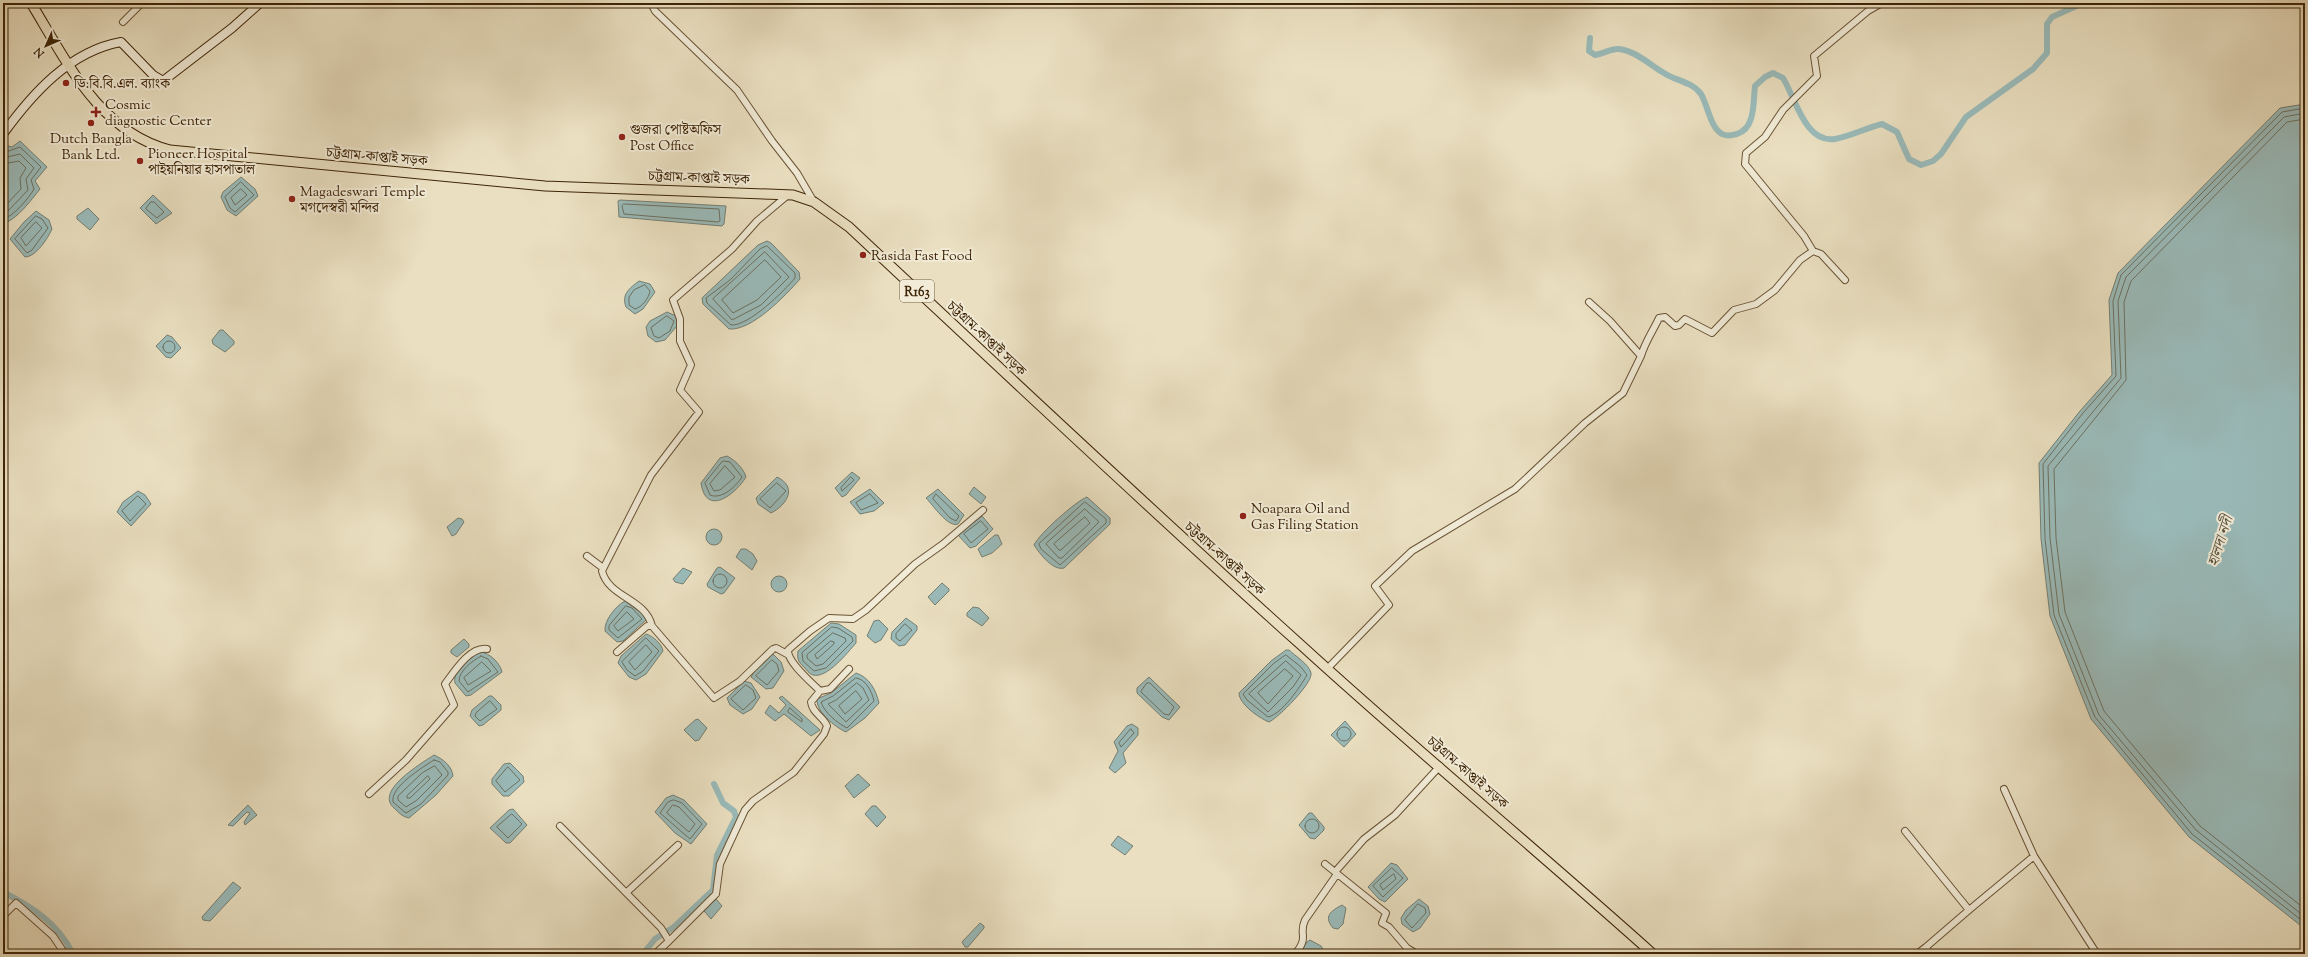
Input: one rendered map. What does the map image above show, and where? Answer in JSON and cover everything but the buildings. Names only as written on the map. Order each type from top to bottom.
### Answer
[{"type":"main road","name":"চট্টগ্রাম-কাপ্তাই সড়ক","points":[[31,3],[68,66],[91,96],[125,129],[149,144],[170,150],[545,186],[788,195],[814,202],[849,227],[1056,422],[1327,669],[1440,766],[1653,954]]},
{"type":"main road","points":[[3,134],[32,97],[68,66],[107,44],[121,42],[153,75],[163,81],[232,28],[260,3]]},
{"type":"street","points":[[123,22],[142,3]]},
{"type":"street","points":[[651,3],[655,11],[737,90],[772,141],[797,173],[814,202]]},
{"type":"street","points":[[1845,280],[1821,254],[1813,251],[1804,236],[1754,177],[1744,160],[1746,153],[1764,137],[1783,110],[1817,76],[1814,56],[1868,11],[1882,3]]},
{"type":"street","points":[[788,195],[757,221],[732,249],[672,300],[680,319],[680,341],[691,365],[680,390],[699,412],[651,475],[603,568],[604,578],[624,597],[639,605],[649,616],[652,626],[714,698],[740,681],[773,649],[776,648],[787,654],[796,667],[820,691]]},
{"type":"street","points":[[1327,669],[1389,605],[1375,586],[1412,551],[1515,489],[1585,423],[1623,393],[1641,356],[1648,335],[1655,329],[1659,318],[1664,317],[1675,326],[1679,325],[1685,318],[1712,333],[1734,310],[1746,309],[1756,304],[1775,290],[1800,260],[1813,251]]},
{"type":"street","points":[[1589,302],[1610,321],[1641,356]]},
{"type":"street","points":[[787,654],[788,650],[794,644],[829,618],[853,619],[866,610],[915,564],[943,544],[983,510]]},
{"type":"street","points":[[586,556],[603,568]]},
{"type":"street","points":[[617,652],[647,626],[652,626]]},
{"type":"street","points":[[369,794],[406,760],[454,705],[445,684],[458,667],[472,653],[482,648],[487,649]]},
{"type":"street","points":[[655,954],[716,894],[720,864],[745,810],[753,801],[794,772],[824,734],[827,726],[826,723],[811,705],[820,691],[830,689],[849,669]]},
{"type":"street","points":[[1295,954],[1305,938],[1303,924],[1305,920],[1336,873],[1356,848],[1395,815],[1440,766]]},
{"type":"street","points":[[2004,789],[2034,856],[2098,954]]},
{"type":"street","points":[[560,826],[662,928],[669,941]]},
{"type":"street","points":[[1904,831],[1969,910]]},
{"type":"street","points":[[627,892],[678,845]]},
{"type":"street","points":[[1917,954],[2034,856]]},
{"type":"street","points":[[1325,864],[1386,913],[1382,923],[1389,927],[1407,948],[1417,954]]},
{"type":"street","points":[[3,916],[16,903],[53,936],[65,954]]},
{"type":"street","points":[[1926,947],[1930,954]]},
{"type":"water","name":"হালদা নদী","points":[[2305,104],[2305,929],[2189,837],[2091,719],[2050,616],[2041,539],[2039,463],[2080,411],[2112,375],[2109,300],[2118,273],[2280,108]]},
{"type":"water","points":[[20,141],[47,167],[35,181],[40,189],[13,219],[3,223],[3,150],[8,146],[12,147]]},
{"type":"water","points":[[241,177],[255,189],[258,196],[236,216],[227,210],[221,197],[223,192]]},
{"type":"water","points":[[153,195],[172,213],[156,224],[140,208]]},
{"type":"water","points":[[618,201],[726,206],[724,224],[722,226],[619,217]]},
{"type":"water","points":[[88,208],[99,219],[90,230],[77,219],[77,216]]},
{"type":"water","points":[[36,211],[49,220],[52,229],[45,242],[37,251],[25,257],[10,239],[24,222]]},
{"type":"water","points":[[767,241],[771,243],[799,272],[800,279],[768,311],[748,324],[738,328],[729,329],[703,304],[702,298],[758,245]]},
{"type":"water","points":[[639,281],[650,284],[655,292],[643,309],[635,314],[626,307],[625,298],[627,292]]},
{"type":"water","points":[[667,312],[676,316],[677,326],[665,340],[656,342],[648,336],[646,327],[650,321]]},
{"type":"water","points":[[220,330],[223,330],[234,341],[234,344],[225,352],[213,344],[212,340]]},
{"type":"water","points":[[167,335],[172,337],[181,348],[171,358],[166,357],[156,346]]},
{"type":"water","points":[[727,456],[739,465],[746,477],[728,496],[721,500],[715,501],[709,499],[704,493],[701,483],[720,458]]},
{"type":"water","points":[[852,472],[860,478],[846,495],[842,497],[835,488]]},
{"type":"water","points":[[777,477],[783,481],[789,491],[788,496],[782,505],[771,513],[758,504],[756,498]]},
{"type":"water","points":[[974,487],[986,497],[981,504],[969,494]]},
{"type":"water","points":[[870,489],[884,503],[874,511],[860,514],[850,502]]},
{"type":"water","points":[[938,489],[964,515],[958,524],[950,523],[945,519],[926,498]]},
{"type":"water","points":[[138,491],[145,495],[151,504],[131,526],[117,512],[123,502]]},
{"type":"water","points":[[1087,497],[1110,518],[1110,524],[1064,568],[1056,567],[1047,561],[1034,545],[1043,533],[1058,518]]},
{"type":"water","points":[[982,516],[993,529],[976,546],[970,548],[958,535]]},
{"type":"water","points":[[458,518],[462,519],[464,522],[456,534],[452,536],[447,527]]},
{"type":"water","points":[[714,529],[720,531],[722,537],[720,543],[714,545],[708,543],[706,537],[708,531]]},
{"type":"water","points":[[995,535],[998,535],[1002,544],[992,553],[982,557],[978,549]]},
{"type":"water","points":[[741,549],[746,549],[753,554],[757,561],[752,570],[736,557]]},
{"type":"water","points":[[720,567],[735,578],[724,593],[721,594],[708,587],[707,584],[717,568]]},
{"type":"water","points":[[683,568],[692,572],[683,584],[675,582],[673,579]]},
{"type":"water","points":[[776,576],[782,576],[787,581],[785,590],[782,592],[776,592],[771,587],[771,581]]},
{"type":"water","points":[[942,583],[949,589],[949,591],[935,605],[928,597]]},
{"type":"water","points":[[625,601],[647,619],[623,641],[617,642],[605,631],[605,627],[611,614]]},
{"type":"water","points":[[973,607],[979,608],[989,618],[982,626],[967,616],[967,613]]},
{"type":"water","points":[[906,618],[917,626],[917,630],[905,645],[899,646],[891,639],[892,632]]},
{"type":"water","points":[[879,620],[888,629],[881,640],[875,643],[867,636],[874,621]]},
{"type":"water","points":[[831,623],[839,624],[856,635],[856,643],[831,669],[819,675],[813,675],[809,673],[799,662],[798,651]]},
{"type":"water","points":[[646,634],[657,641],[663,651],[646,674],[636,680],[629,677],[618,663],[621,656]]},
{"type":"water","points":[[464,639],[469,644],[469,647],[457,657],[451,653],[451,650]]},
{"type":"water","points":[[1286,650],[1289,650],[1308,666],[1311,673],[1310,678],[1294,700],[1280,714],[1269,722],[1255,714],[1246,706],[1242,702],[1239,693],[1271,661]]},
{"type":"water","points":[[480,652],[487,654],[494,659],[502,672],[471,695],[466,696],[455,683],[456,673],[471,657]]},
{"type":"water","points":[[773,654],[781,662],[784,671],[773,688],[766,689],[751,677],[755,670]]},
{"type":"water","points":[[856,673],[868,681],[876,693],[879,703],[865,718],[846,732],[837,727],[823,714],[817,699],[831,693]]},
{"type":"water","points":[[1149,677],[1180,707],[1169,720],[1162,717],[1137,693],[1137,688]]},
{"type":"water","points":[[744,681],[751,683],[760,697],[752,709],[743,714],[730,705],[727,698]]},
{"type":"water","points":[[489,696],[492,696],[501,705],[501,710],[483,725],[479,726],[470,716],[472,710]]},
{"type":"water","points":[[782,696],[820,730],[811,736],[784,714],[775,721],[765,713],[770,705],[779,713],[786,705],[779,698]]},
{"type":"water","points":[[698,719],[707,728],[699,740],[695,741],[684,730]]},
{"type":"water","points":[[1345,721],[1356,734],[1344,747],[1331,735]]},
{"type":"water","points":[[1132,724],[1138,728],[1138,735],[1123,753],[1126,763],[1115,773],[1109,768],[1118,751],[1114,742],[1127,726]]},
{"type":"water","points":[[434,755],[446,763],[451,769],[453,776],[436,795],[409,818],[405,817],[394,808],[389,801],[390,794],[402,778]]},
{"type":"water","points":[[510,763],[523,776],[524,782],[509,796],[503,796],[492,784],[492,779],[504,764]]},
{"type":"water","points":[[858,774],[870,785],[854,798],[845,786]]},
{"type":"water","points":[[673,795],[684,800],[707,824],[691,844],[675,833],[655,812],[666,798]]},
{"type":"water","points":[[248,805],[257,815],[245,825],[244,822],[250,813],[247,812],[233,826],[228,825]]},
{"type":"water","points":[[872,806],[876,806],[886,817],[877,827],[865,814]]},
{"type":"water","points":[[513,809],[527,825],[510,843],[506,843],[490,828],[509,810]]},
{"type":"water","points":[[1309,813],[1312,813],[1324,827],[1324,830],[1315,839],[1310,838],[1299,825]]},
{"type":"water","points":[[1118,836],[1133,846],[1125,855],[1111,845]]},
{"type":"water","points":[[1391,863],[1397,865],[1408,879],[1385,902],[1379,899],[1368,887]]},
{"type":"water","points":[[233,882],[241,888],[210,921],[203,920],[202,917]]},
{"type":"water","points":[[716,899],[722,906],[711,919],[704,911]]},
{"type":"water","points":[[1419,899],[1428,906],[1430,914],[1420,928],[1413,932],[1402,924],[1401,918],[1406,910]]},
{"type":"water","points":[[1342,905],[1346,908],[1343,924],[1338,929],[1333,928],[1329,920],[1330,914]]},
{"type":"water","points":[[980,923],[984,926],[984,928],[968,947],[965,947],[962,942]]},
{"type":"water","points":[[1310,940],[1321,946],[1326,954],[1299,954]]},
{"type":"waterway","points":[[1590,38],[1589,51],[1595,55],[1613,49],[1625,50],[1637,55],[1669,76],[1694,87],[1701,94],[1712,121],[1718,131],[1724,135],[1730,136],[1737,134],[1748,126],[1751,120],[1755,86],[1765,77],[1773,73],[1783,78],[1802,118],[1816,134],[1825,139],[1835,139],[1882,124],[1897,132],[1909,159],[1921,165],[1933,161],[1941,154],[1966,117],[2033,69],[2047,53],[2047,24],[2052,17],[2083,3]]},
{"type":"waterway","points":[[643,954],[655,939],[674,927],[713,890],[717,855],[736,817],[734,811],[723,803],[714,784]]},
{"type":"waterway","points":[[3,892],[43,917],[60,933],[73,954]]},
{"type":"place","name":"ডি.বি.বি.এল. ব্যাংক","points":[[66,83]]},
{"type":"place","name":"Cosmic diagnostic Center","points":[[96,112]]},
{"type":"place","name":"Dutch Bangla Bank Ltd.","points":[[91,123]]},
{"type":"place","name":"গুজরা পোষ্টঅফিস Post Office","points":[[622,137]]},
{"type":"place","name":"Pioneer Hospital পাইয়নিয়ার হাসপাতাল","points":[[140,161]]},
{"type":"place","name":"Magadeswari Temple মগদেস্বরী মন্দির","points":[[292,199]]},
{"type":"place","name":"Rasida Fast Food","points":[[863,255]]},
{"type":"place","name":"Noapara Oil and Gas Filing Station","points":[[1243,516]]}]
